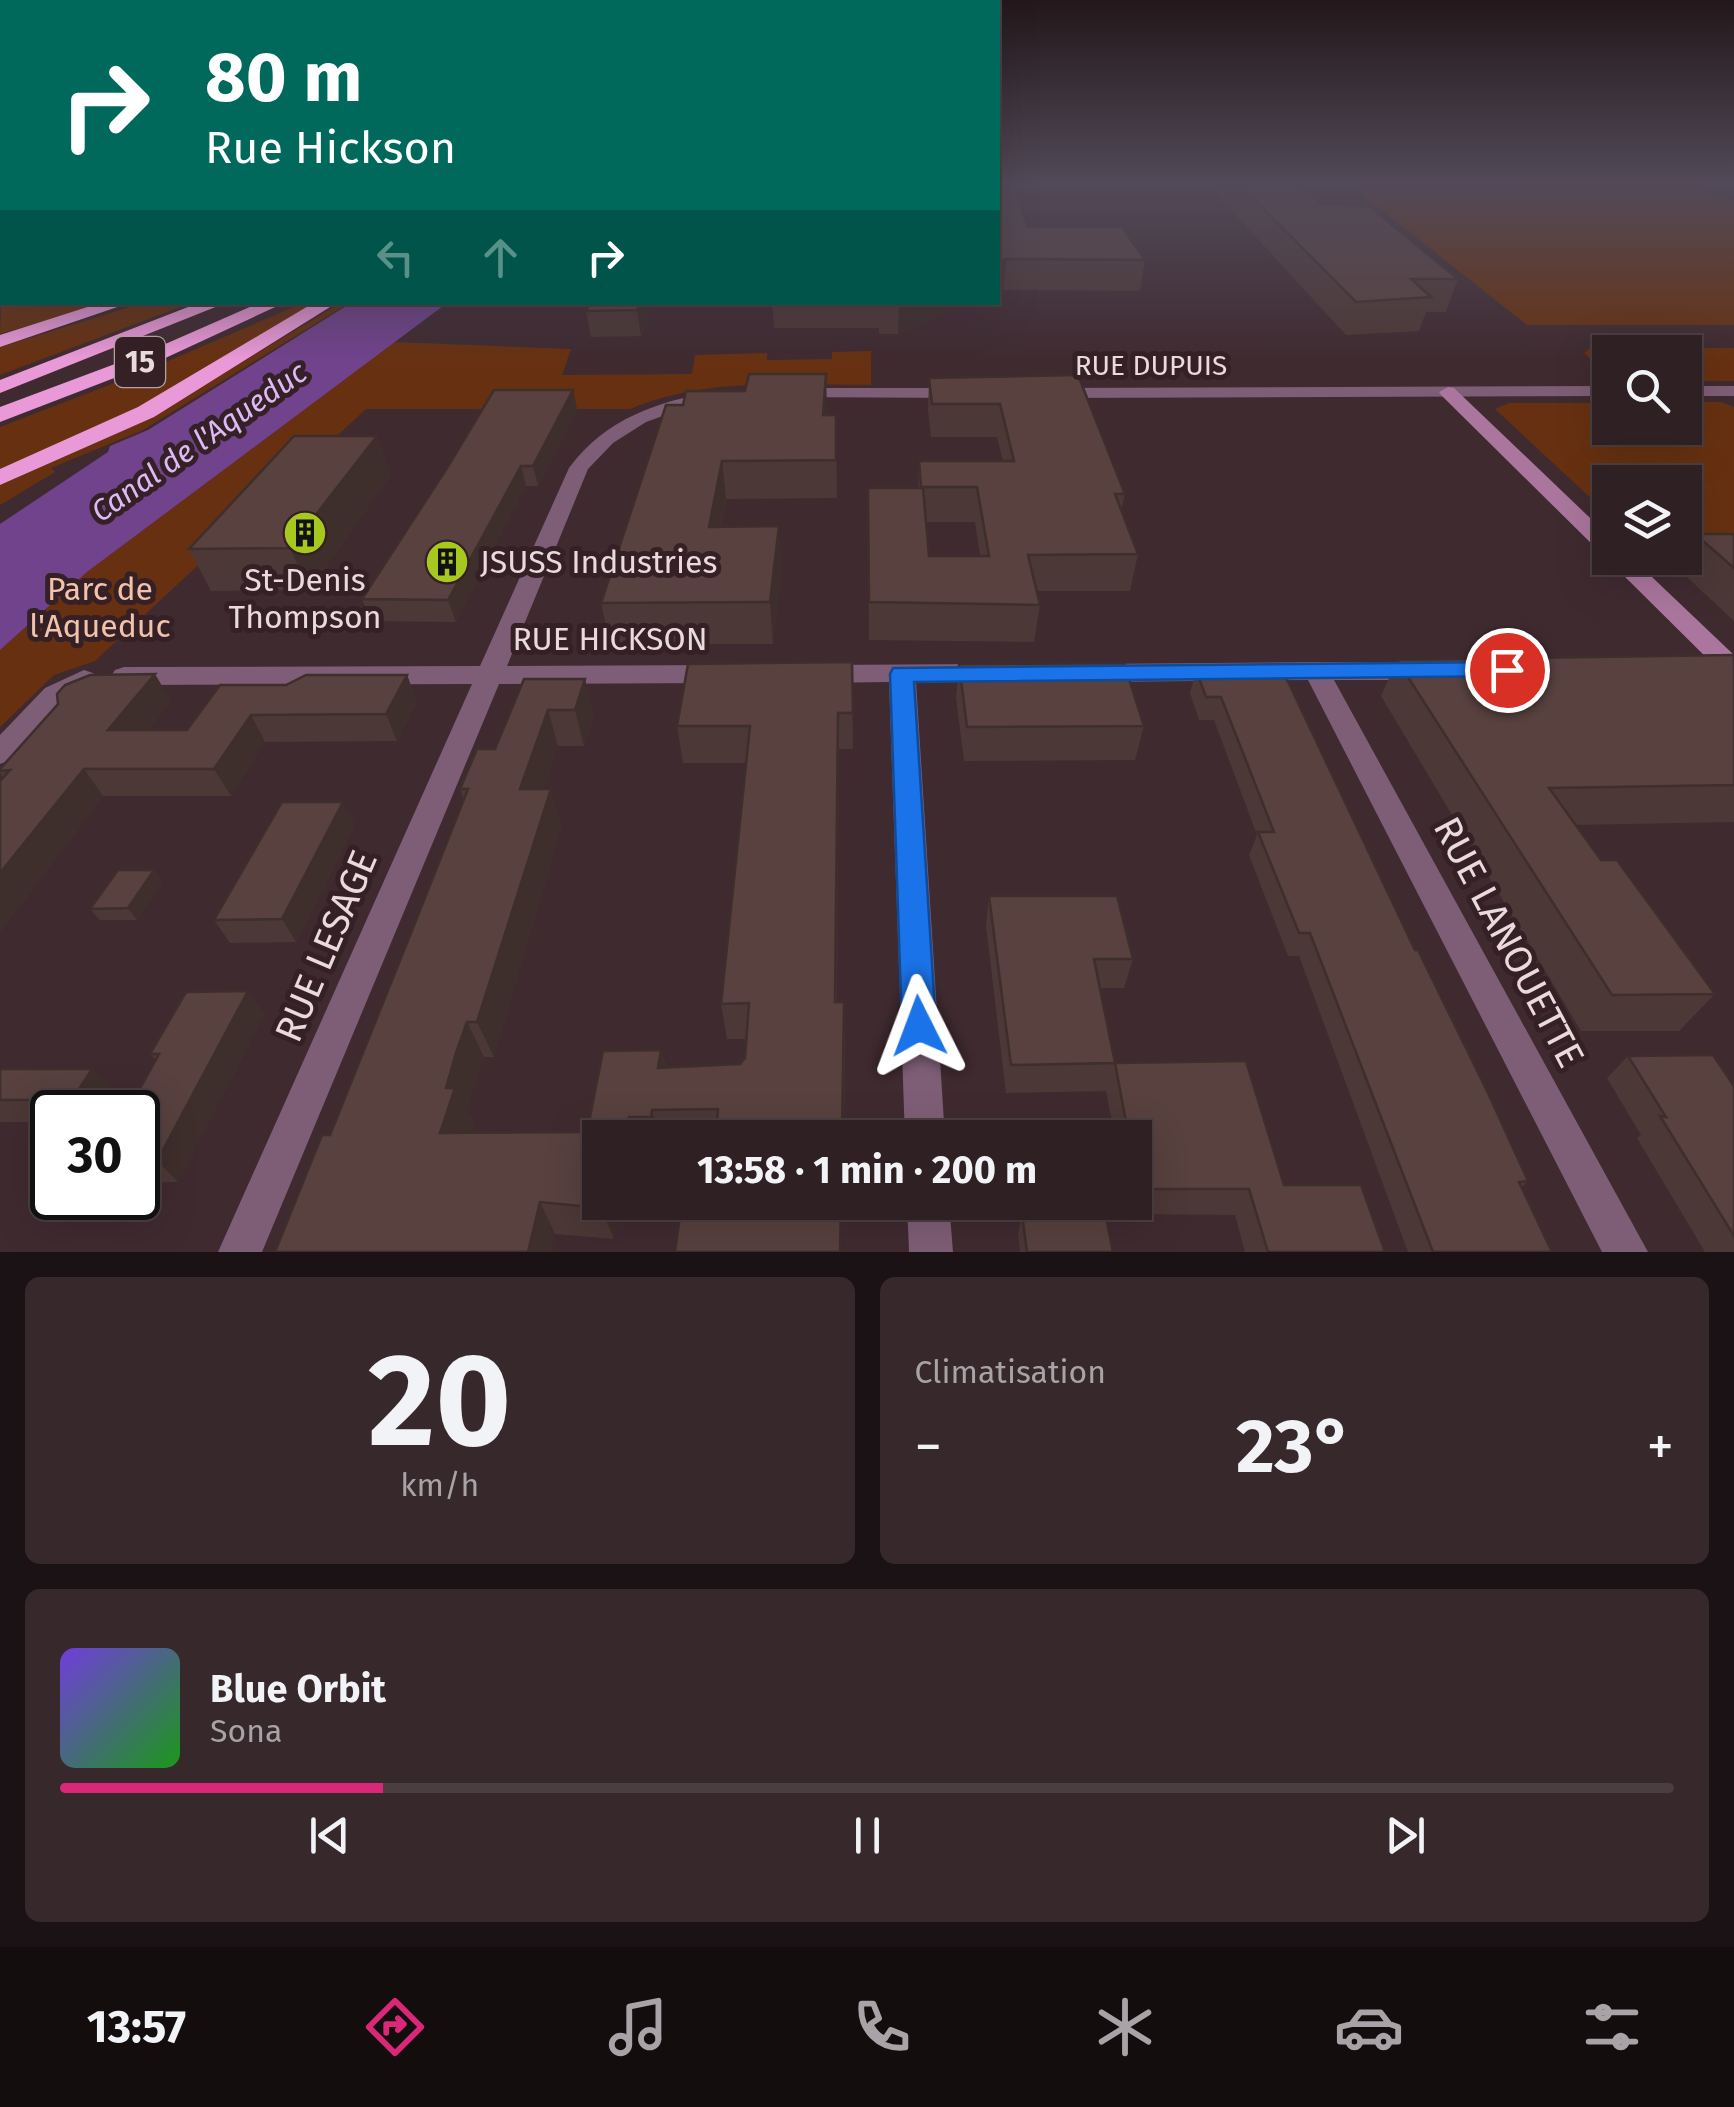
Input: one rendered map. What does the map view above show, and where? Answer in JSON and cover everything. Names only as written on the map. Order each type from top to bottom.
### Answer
[{"type":"highway","points":[[0,341],[114,305]]},
{"type":"highway","name":"15","points":[[0,387],[211,305]]},
{"type":"highway","name":"15","points":[[0,415],[154,356],[270,305]]},
{"type":"highway","points":[[0,478],[146,412],[324,305]]},
{"type":"street","name":"RUE DUPUIS","points":[[1037,393],[1592,391]]},
{"type":"street","points":[[1702,391],[1734,391]]},
{"type":"street","points":[[1448,392],[1592,532]]},
{"type":"street","points":[[490,674],[572,482],[593,448],[652,412],[698,400],[754,393],[978,394]]},
{"type":"street","points":[[1636,575],[1734,669]]},
{"type":"street","points":[[1697,669],[1734,669]]},
{"type":"street","points":[[1076,673],[1450,670]]},
{"type":"street","name":"RUE LANOUETTE","points":[[1316,672],[1626,1252]]},
{"type":"street","points":[[784,674],[1018,673]]},
{"type":"street","name":"RUE LESAGE","points":[[240,1252],[490,674]]},
{"type":"street","name":"RUE HICKSON","points":[[0,754],[56,695],[85,678],[746,674]]},
{"type":"street","points":[[902,674],[924,1120]]},
{"type":"street","points":[[929,1220],[931,1252]]},
{"type":"green space","points":[[1424,243],[1734,243],[1734,325],[1527,325]]},
{"type":"green space","points":[[1,305],[97,305],[0,334]]},
{"type":"green space","points":[[136,305],[186,305],[0,375],[0,347]]},
{"type":"green space","points":[[298,305],[315,305],[152,401],[0,471],[0,427],[138,374]]},
{"type":"green space","points":[[338,305],[346,305],[143,430],[51,468],[55,472],[0,505],[0,484],[169,406]]},
{"type":"green space","name":"Parc de l'Aqueduc","points":[[394,342],[571,349],[562,375],[692,374],[695,355],[767,353],[767,360],[832,359],[832,352],[871,351],[871,385],[718,387],[630,409],[366,409],[95,661],[54,675],[0,727],[0,650],[87,572]]},
{"type":"green space","points":[[1702,348],[1734,348],[1734,381],[1702,381]]},
{"type":"green space","points":[[1702,402],[1734,407],[1734,558],[1702,558],[1702,465],[1592,465],[1592,499],[1495,409],[1509,403],[1592,403],[1592,445],[1702,445]]},
{"type":"water","name":"Canal de l'Aqueduc","points":[[348,305],[444,305],[87,572],[0,650],[0,524],[108,452],[110,446],[148,430]]},
{"type":"building","points":[[1000,243],[1133,243],[1145,260],[1000,261]]},
{"type":"building","points":[[1298,243],[1415,243],[1458,279],[1411,279],[1431,297],[1356,302]]},
{"type":"building","points":[[589,305],[639,305],[637,310],[586,311]]},
{"type":"building","points":[[749,374],[826,374],[823,415],[836,415],[836,460],[722,461],[709,527],[779,526],[770,602],[601,603],[666,405],[683,405],[686,391],[745,391]]},
{"type":"building","points":[[1078,375],[1125,494],[1115,494],[1138,554],[1028,555],[1040,605],[869,602],[868,488],[923,488],[929,556],[989,556],[977,487],[921,487],[919,461],[1014,461],[1000,404],[932,404],[929,378]]},
{"type":"building","name":"JSUSS Industries","points":[[494,390],[573,390],[533,466],[521,466],[448,600],[362,599],[447,468]]},
{"type":"building","points":[[294,436],[377,436],[290,548],[189,549]]},
{"type":"building","points":[[1702,534],[1734,534],[1734,568],[1702,540]]},
{"type":"building","points":[[1734,655],[1734,785],[1549,788],[1601,860],[1617,860],[1715,994],[1612,995],[1397,660]]},
{"type":"building","points":[[852,662],[853,713],[838,713],[835,1002],[844,1002],[842,1120],[717,1120],[718,1109],[652,1110],[651,1117],[589,1120],[603,1051],[661,1050],[658,1068],[740,1064],[745,1058],[749,1003],[721,1004],[750,726],[677,726],[688,664]]},
{"type":"building","points":[[1124,663],[1144,726],[967,727],[959,664]]},
{"type":"building","points":[[1196,670],[1283,671],[1415,950],[1488,1093],[1528,1181],[1519,1182],[1552,1252],[1433,1252],[1310,933],[1299,933],[1258,832],[1274,832],[1221,697],[1206,697]]},
{"type":"building","points":[[155,674],[108,730],[187,730],[220,685],[286,685],[306,675],[407,675],[386,714],[251,715],[214,769],[84,769],[0,873],[0,781],[10,770],[0,769],[58,704],[57,694],[65,685],[90,675]]},
{"type":"building","points":[[524,679],[585,679],[575,710],[548,710],[520,789],[551,789],[477,1022],[467,1022],[456,1053],[446,1088],[455,1088],[440,1133],[582,1132],[582,1206],[540,1202],[528,1252],[275,1252],[322,1135],[330,1135],[468,789],[460,789],[477,749],[495,749]]},
{"type":"building","points":[[282,802],[343,802],[282,919],[214,920]]},
{"type":"building","points":[[118,870],[154,870],[128,908],[90,909]]},
{"type":"building","points":[[989,896],[1117,896],[1133,959],[1094,959],[1115,1063],[1011,1065]]},
{"type":"building","points":[[248,991],[160,1155],[160,1090],[139,1090],[159,1054],[150,1054],[186,992]]},
{"type":"building","points":[[1713,1055],[1734,1086],[1734,1236],[1628,1056]]},
{"type":"building","points":[[1246,1061],[1284,1185],[1361,1185],[1385,1252],[1268,1252],[1249,1189],[1152,1189],[1152,1120],[1126,1120],[1115,1063]]},
{"type":"building","points":[[0,1069],[92,1069],[78,1090],[30,1090],[30,1100],[0,1100]]},
{"type":"building","points":[[679,1220],[841,1220],[840,1252],[675,1252]]},
{"type":"building","points":[[1023,1220],[1107,1220],[1113,1252],[1027,1252]]},
{"type":"place","name":"St-Denis Thompson","points":[[305,533]]},
{"type":"place","name":"JSUSS Industries","points":[[447,562]]},
{"type":"route","points":[[919,1026],[902,674],[1507,670]]}]
